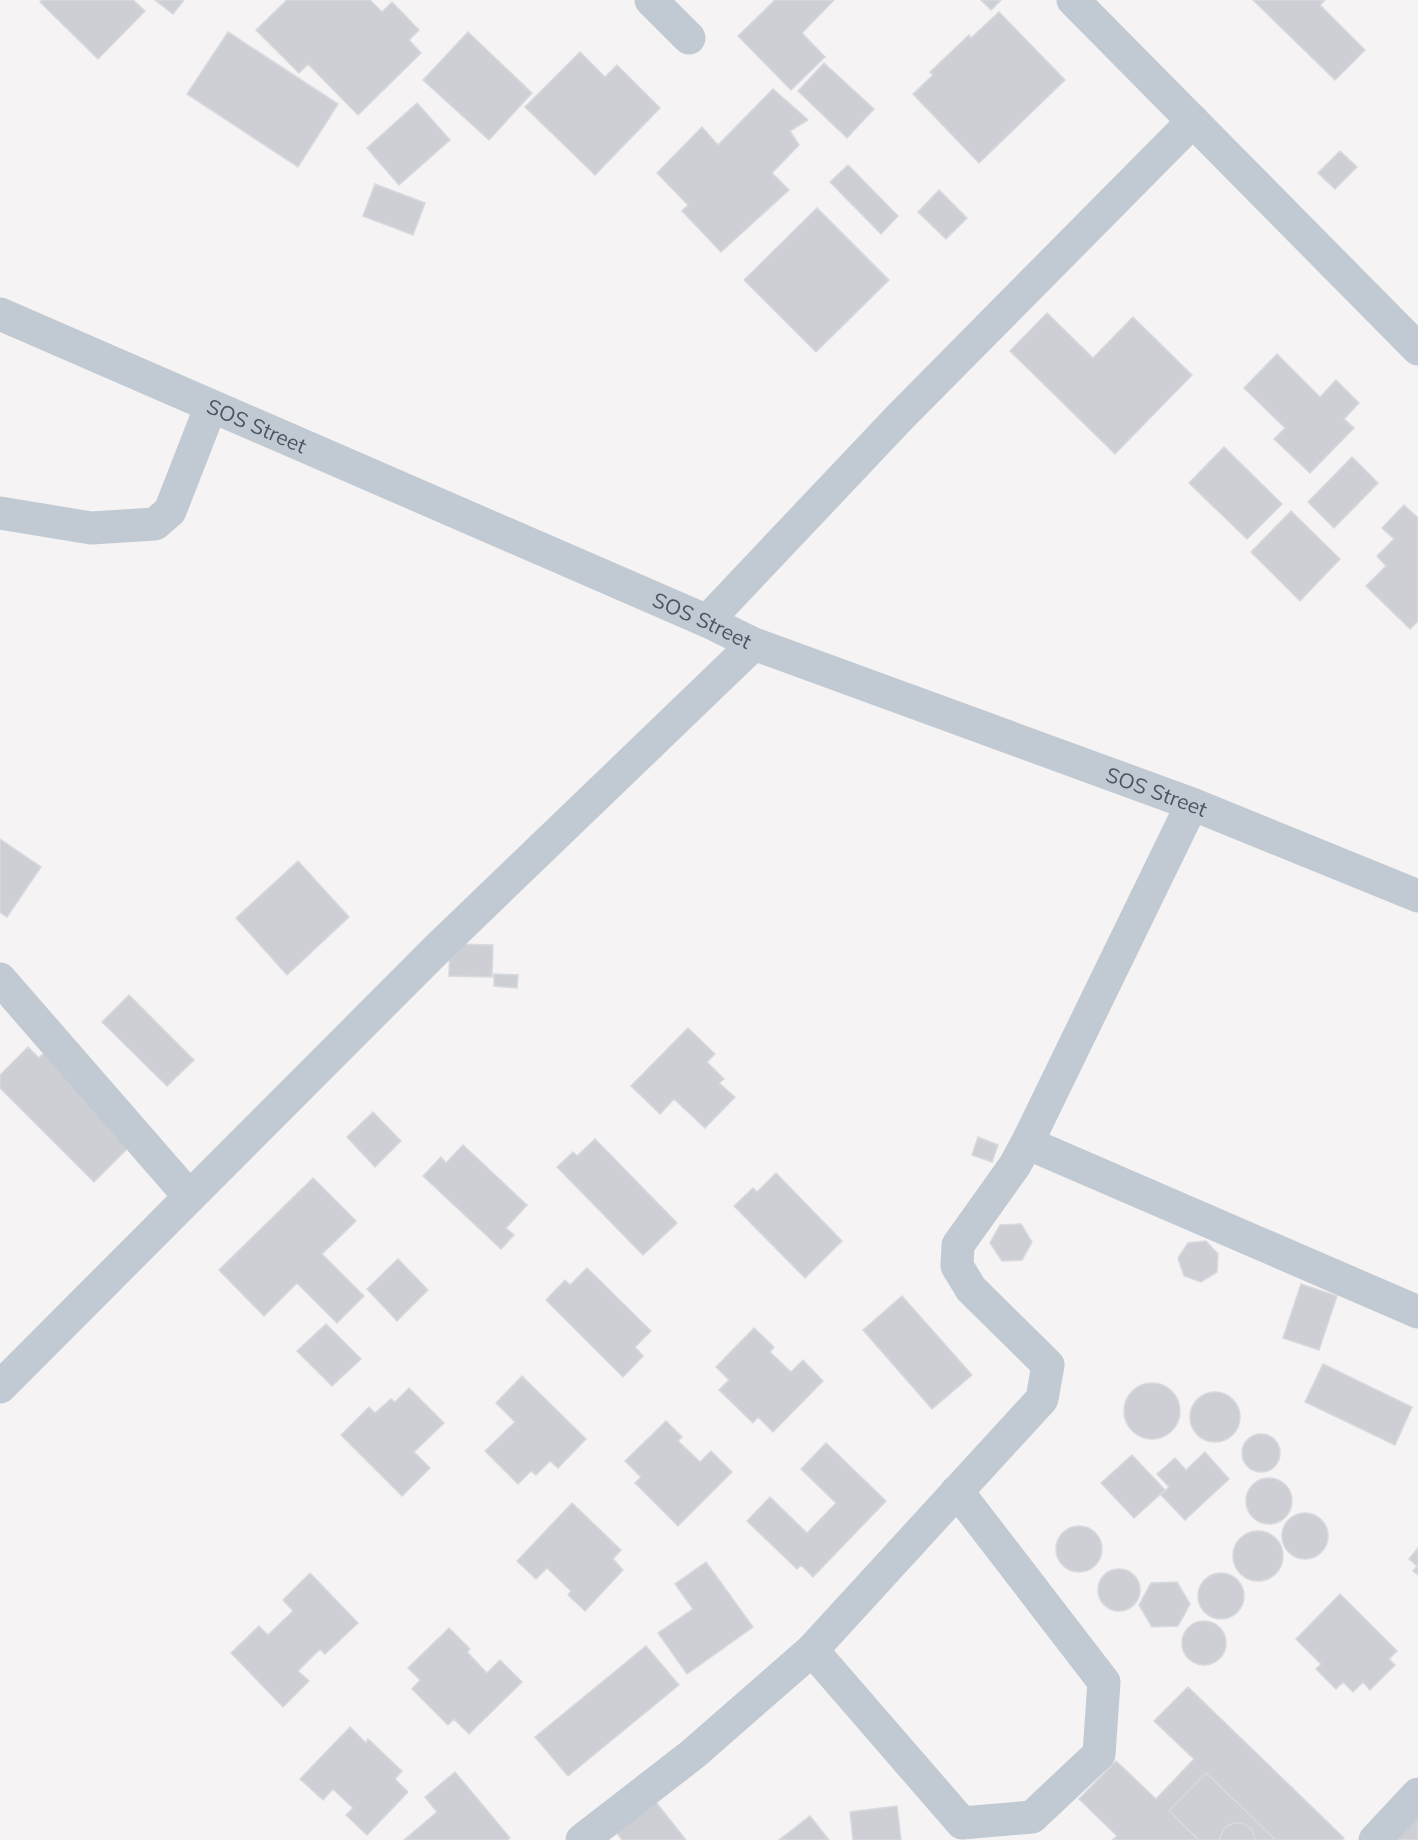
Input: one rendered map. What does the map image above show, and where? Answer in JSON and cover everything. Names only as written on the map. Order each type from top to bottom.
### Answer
[{"type":"street","points":[[651,0],[689,38]]},
{"type":"street","points":[[1073,0],[1418,349]]},
{"type":"street","points":[[707,621],[899,418],[1193,121]]},
{"type":"street","name":"SOS Street","points":[[0,314],[707,621],[754,644],[1192,804],[1418,896]]},
{"type":"street","points":[[0,513],[91,528],[155,524],[170,511],[211,406]]},
{"type":"street","points":[[0,1387],[437,949],[754,644]]},
{"type":"street","points":[[582,1840],[693,1754],[812,1650],[1042,1399],[1047,1383],[1048,1365],[971,1289],[957,1266],[958,1245],[1015,1165],[1027,1143],[1192,804]]},
{"type":"street","points":[[0,979],[189,1196]]},
{"type":"street","points":[[1027,1143],[1418,1312]]},
{"type":"street","points":[[812,1650],[963,1822],[1032,1817],[1099,1754],[1104,1682],[957,1491]]},
{"type":"street","points":[[1375,1840],[1418,1794]]},
{"type":"building","points":[[42,0],[133,0],[145,11],[98,59],[40,2]]},
{"type":"building","points":[[155,0],[184,0],[173,14]]},
{"type":"building","points":[[287,0],[370,0],[382,12],[392,2],[419,30],[409,40],[421,53],[358,115],[308,64],[299,73],[256,30]]},
{"type":"building","points":[[775,0],[834,0],[802,33],[825,57],[791,90],[738,36]]},
{"type":"building","points":[[981,0],[1001,0],[991,10]]},
{"type":"building","points":[[1253,0],[1325,0],[1320,5],[1365,50],[1335,80]]},
{"type":"building","points":[[999,12],[1065,80],[979,163],[913,94],[933,75],[930,72],[969,35],[971,38]]},
{"type":"building","points":[[228,32],[338,104],[298,167],[187,94]]},
{"type":"building","points":[[468,32],[532,93],[489,140],[423,80]]},
{"type":"building","points":[[580,52],[605,77],[617,65],[660,108],[595,175],[525,107]]},
{"type":"building","points":[[824,63],[874,109],[847,138],[798,91]]},
{"type":"building","points":[[773,89],[808,120],[790,131],[799,145],[772,173],[789,190],[721,252],[682,211],[688,205],[657,173],[702,127],[718,145]]},
{"type":"building","points":[[417,103],[450,140],[399,185],[367,148]]},
{"type":"building","points":[[1340,151],[1357,167],[1335,189],[1318,173]]},
{"type":"building","points":[[848,165],[898,216],[881,234],[830,182]]},
{"type":"building","points":[[375,184],[425,203],[413,235],[363,216]]},
{"type":"building","points":[[939,190],[967,218],[946,239],[918,212]]},
{"type":"building","points":[[817,208],[889,280],[816,352],[744,280]]},
{"type":"building","points":[[1047,313],[1093,358],[1133,317],[1192,375],[1115,454],[1010,351]]},
{"type":"building","points":[[1277,354],[1320,397],[1336,380],[1359,403],[1344,419],[1354,428],[1310,473],[1274,439],[1285,428],[1244,388]]},
{"type":"building","points":[[1224,447],[1282,504],[1247,539],[1189,483]]},
{"type":"building","points":[[1352,457],[1378,483],[1334,528],[1308,502]]},
{"type":"building","points":[[1404,505],[1418,518],[1418,621],[1410,629],[1366,586],[1386,566],[1377,556],[1394,539],[1382,528]]},
{"type":"building","points":[[1291,511],[1340,559],[1300,601],[1251,552]]},
{"type":"building","points":[[0,839],[41,867],[7,917],[0,912]]},
{"type":"building","points":[[298,861],[349,917],[287,975],[236,918]]},
{"type":"building","points":[[450,944],[493,945],[492,977],[449,976]]},
{"type":"building","points":[[494,974],[518,975],[517,988],[494,986]]},
{"type":"building","points":[[129,995],[194,1060],[167,1086],[102,1022]]},
{"type":"building","points":[[688,1028],[715,1054],[707,1062],[724,1079],[719,1083],[735,1097],[705,1128],[674,1099],[660,1114],[631,1086]]},
{"type":"building","points":[[28,1047],[39,1058],[45,1052],[134,1142],[94,1182],[0,1088],[0,1075]]},
{"type":"building","points":[[373,1112],[401,1141],[375,1167],[347,1137]]},
{"type":"building","points":[[978,1137],[998,1145],[992,1162],[972,1155]]},
{"type":"building","points":[[595,1139],[677,1223],[643,1255],[557,1167],[573,1152],[577,1156]]},
{"type":"building","points":[[463,1145],[527,1205],[506,1228],[514,1235],[501,1249],[423,1176],[441,1157],[446,1163]]},
{"type":"building","points":[[776,1173],[842,1241],[805,1278],[734,1206],[753,1188],[757,1192]]},
{"type":"building","points":[[313,1178],[356,1221],[322,1254],[364,1296],[337,1323],[297,1283],[264,1316],[219,1270]]},
{"type":"building","points":[[1021,1224],[1032,1242],[1022,1260],[1002,1261],[990,1243],[1000,1225]]},
{"type":"building","points":[[1206,1241],[1218,1254],[1217,1272],[1201,1282],[1184,1276],[1178,1258],[1188,1243]]},
{"type":"building","points":[[398,1259],[428,1290],[397,1321],[367,1289]]},
{"type":"building","points":[[587,1268],[651,1331],[635,1347],[643,1356],[623,1377],[546,1300],[565,1280],[570,1285]]},
{"type":"building","points":[[1301,1284],[1337,1296],[1319,1350],[1283,1338]]},
{"type":"building","points":[[902,1296],[972,1375],[932,1409],[863,1330]]},
{"type":"building","points":[[326,1324],[361,1359],[332,1386],[297,1351]]},
{"type":"building","points":[[754,1328],[774,1347],[770,1352],[791,1372],[803,1360],[823,1381],[773,1432],[758,1417],[753,1423],[719,1390],[729,1380],[716,1367]]},
{"type":"building","points":[[1323,1364],[1412,1407],[1395,1445],[1305,1402]]},
{"type":"building","points":[[522,1376],[586,1439],[558,1468],[550,1461],[536,1475],[531,1471],[518,1484],[485,1451],[515,1422],[496,1403]]},
{"type":"building","points":[[1152,1383],[1167,1388],[1175,1396],[1180,1411],[1175,1426],[1167,1434],[1152,1439],[1137,1434],[1129,1426],[1124,1411],[1129,1396],[1137,1388]]},
{"type":"building","points":[[409,1388],[444,1423],[414,1452],[430,1468],[402,1496],[341,1435],[369,1407],[375,1413],[391,1399],[395,1402]]},
{"type":"building","points":[[1210,1392],[1220,1392],[1233,1399],[1240,1412],[1240,1422],[1233,1435],[1220,1442],[1210,1442],[1201,1438],[1194,1431],[1190,1422],[1190,1412],[1194,1403],[1201,1396]]},
{"type":"building","points":[[666,1421],[682,1437],[678,1441],[700,1462],[711,1451],[732,1472],[678,1526],[635,1483],[641,1477],[625,1461]]},
{"type":"building","points":[[1261,1434],[1274,1440],[1280,1453],[1274,1466],[1261,1472],[1248,1466],[1242,1453],[1248,1440]]},
{"type":"building","points":[[826,1443],[886,1501],[813,1577],[801,1565],[797,1569],[747,1521],[770,1497],[807,1533],[836,1503],[801,1469]]},
{"type":"building","points":[[1205,1452],[1229,1479],[1185,1520],[1161,1495],[1169,1487],[1157,1474],[1175,1458],[1186,1470]]},
{"type":"building","points":[[1132,1455],[1165,1490],[1134,1518],[1101,1483]]},
{"type":"building","points":[[1269,1478],[1285,1485],[1292,1501],[1285,1517],[1269,1524],[1253,1517],[1246,1501],[1253,1485]]},
{"type":"building","points":[[572,1503],[621,1550],[613,1559],[623,1570],[585,1611],[568,1595],[571,1591],[547,1568],[536,1579],[517,1561]]},
{"type":"building","points":[[1305,1513],[1321,1520],[1328,1536],[1321,1552],[1305,1559],[1289,1552],[1282,1536],[1289,1520]]},
{"type":"building","points":[[1079,1526],[1095,1533],[1102,1549],[1095,1565],[1079,1572],[1063,1565],[1056,1549],[1063,1533]]},
{"type":"building","points":[[1258,1531],[1276,1538],[1283,1556],[1276,1574],[1258,1581],[1240,1574],[1233,1556],[1240,1538]]},
{"type":"building","points":[[1418,1548],[1418,1575],[1413,1571],[1417,1566],[1409,1559]]},
{"type":"building","points":[[706,1562],[753,1627],[687,1674],[658,1633],[693,1609],[675,1584]]},
{"type":"building","points":[[1119,1569],[1127,1570],[1134,1575],[1139,1582],[1139,1598],[1134,1605],[1127,1610],[1119,1611],[1111,1610],[1104,1605],[1099,1598],[1098,1590],[1099,1582],[1104,1575],[1111,1570]]},
{"type":"building","points":[[310,1573],[358,1623],[325,1654],[320,1649],[298,1671],[309,1681],[283,1707],[231,1653],[259,1626],[268,1635],[293,1611],[283,1600]]},
{"type":"building","points":[[1221,1573],[1237,1580],[1244,1596],[1237,1612],[1221,1619],[1205,1612],[1198,1596],[1205,1580]]},
{"type":"building","points":[[1177,1582],[1190,1604],[1178,1626],[1152,1627],[1139,1605],[1151,1583]]},
{"type":"building","points":[[1340,1594],[1397,1651],[1389,1659],[1395,1665],[1370,1690],[1363,1682],[1353,1692],[1343,1682],[1336,1689],[1316,1669],[1321,1664],[1296,1639]]},
{"type":"building","points":[[1204,1621],[1213,1622],[1220,1627],[1225,1634],[1225,1652],[1220,1659],[1213,1664],[1204,1665],[1195,1664],[1188,1659],[1183,1652],[1182,1643],[1183,1634],[1188,1627],[1195,1622]]},
{"type":"building","points":[[449,1628],[470,1649],[467,1652],[487,1673],[500,1660],[522,1682],[469,1734],[454,1719],[448,1725],[412,1689],[420,1680],[408,1668]]},
{"type":"building","points":[[646,1646],[679,1685],[568,1776],[535,1737]]},
{"type":"building","points":[[1188,1687],[1344,1838],[1342,1840],[1271,1840],[1274,1838],[1206,1773],[1169,1811],[1199,1840],[1112,1840],[1117,1836],[1079,1799],[1116,1761],[1156,1799],[1194,1759],[1154,1721]]},
{"type":"building","points":[[350,1727],[366,1743],[368,1739],[402,1771],[395,1779],[408,1792],[367,1835],[346,1815],[353,1808],[333,1789],[323,1800],[300,1779]]},
{"type":"building","points":[[455,1772],[510,1838],[507,1840],[404,1840],[437,1812],[425,1797]]},
{"type":"building","points":[[1206,1773],[1274,1838],[1271,1840],[1199,1840],[1169,1811]]},
{"type":"building","points":[[655,1801],[686,1840],[622,1840],[616,1832]]},
{"type":"building","points":[[897,1806],[901,1840],[853,1840],[850,1812]]},
{"type":"building","points":[[1418,1814],[1418,1840],[1391,1840]]},
{"type":"building","points":[[810,1816],[829,1840],[779,1840]]},
{"type":"building","points":[[1233,1823],[1242,1823],[1251,1828],[1256,1840],[1219,1840],[1224,1828]]}]
